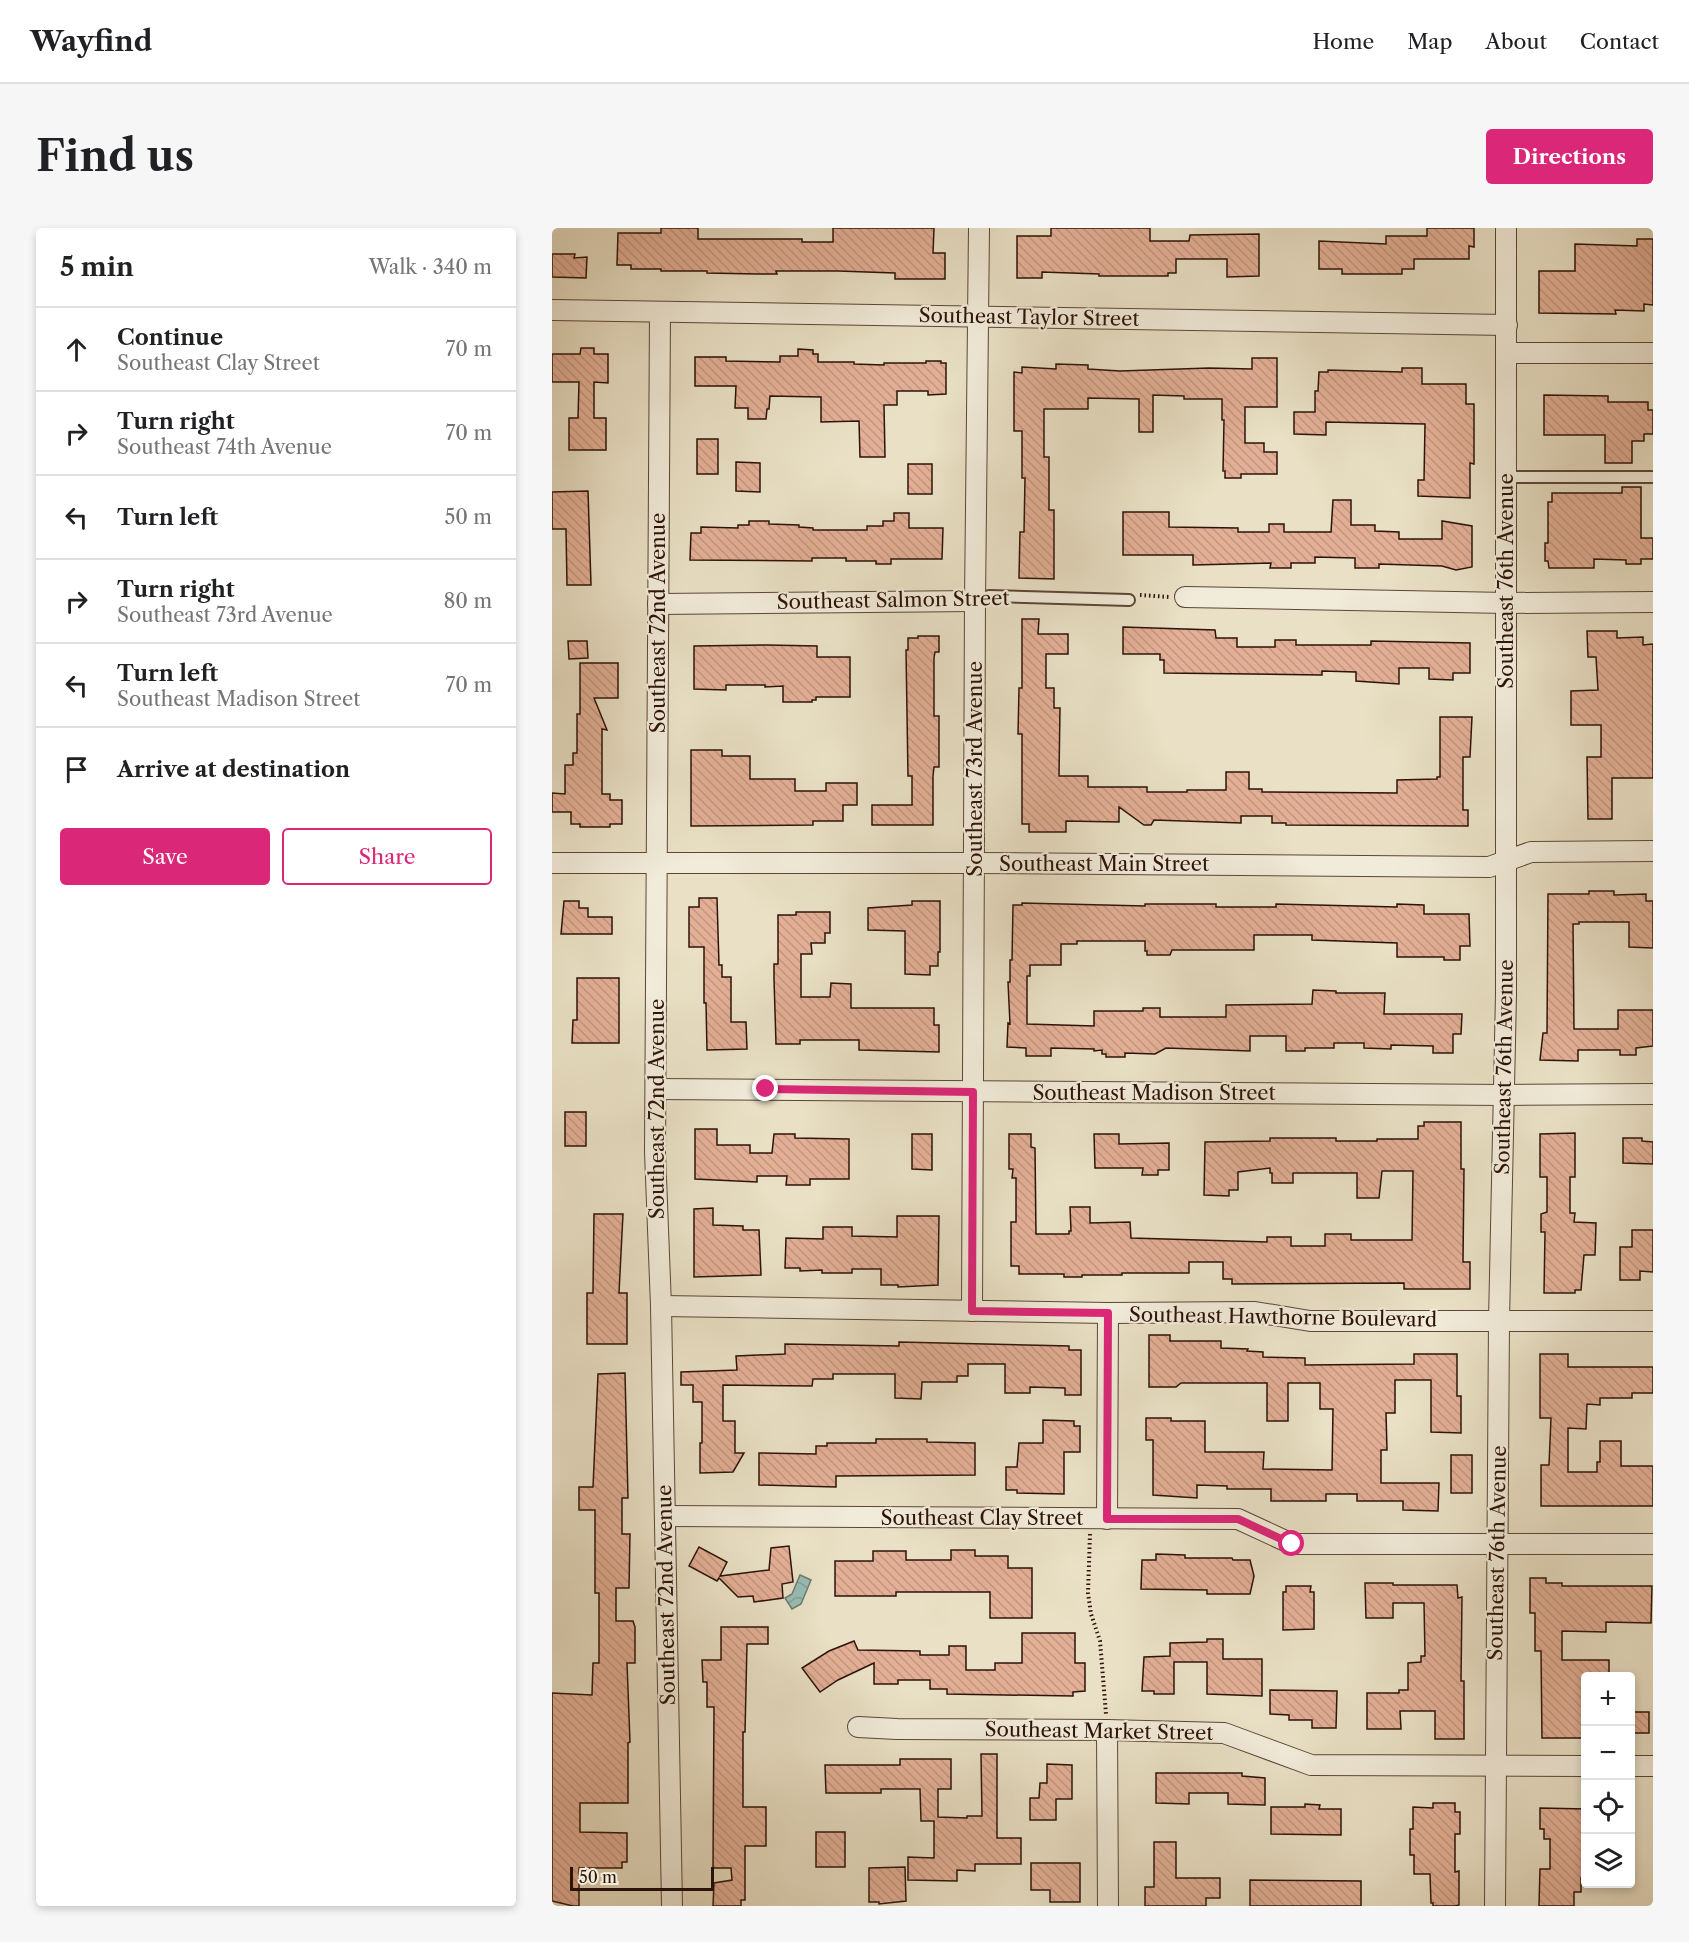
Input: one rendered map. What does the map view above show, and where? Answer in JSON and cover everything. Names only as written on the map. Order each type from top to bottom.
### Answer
[{"type":"street","name":"Southeast 73rd Avenue","points":[[972,1311],[979,228]]},
{"type":"street","name":"Southeast 76th Avenue","points":[[1495,1906],[1499,1321],[1505,1095],[1506,228]]},
{"type":"street","name":"Southeast Taylor Street","points":[[552,310],[1507,325]]},
{"type":"street","name":"Southeast 72nd Avenue","points":[[660,312],[655,1152],[661,1306],[672,1906]]},
{"type":"street","points":[[1507,353],[1653,353]]},
{"type":"street","points":[[1185,597],[1507,603],[1653,602]]},
{"type":"street","name":"Southeast Salmon Street","points":[[658,604],[975,601]]},
{"type":"street","name":"Southeast Main Street","points":[[552,863],[975,863],[1489,867],[1532,852],[1653,851]]},
{"type":"street","name":"Southeast Madison Street","points":[[656,1089],[1653,1094]]},
{"type":"street","name":"Southeast Hawthorne Boulevard","points":[[661,1306],[1108,1313],[1255,1312],[1310,1321],[1653,1321]]},
{"type":"street","points":[[1099,1519],[1108,1313]]},
{"type":"street","name":"Southeast Clay Street","points":[[665,1516],[1238,1519],[1292,1544],[1653,1545]]},
{"type":"street","name":"Southeast Market Street","points":[[858,1727],[1224,1733],[1311,1765],[1581,1766]]},
{"type":"street","points":[[1107,1730],[1108,1906]]},
{"type":"street","points":[[1635,1766],[1653,1766]]},
{"type":"lane","points":[[1507,477],[1653,477]]},
{"type":"lane","name":"Southeast Salmon Street","points":[[975,601],[989,596],[1129,600]]},
{"type":"path","points":[[1129,600],[1130,594],[1185,597]]},
{"type":"path","points":[[1099,1519],[1088,1593],[1091,1614],[1100,1641],[1107,1730]]},
{"type":"water","points":[[800,1575],[811,1580],[801,1604],[792,1609],[785,1598],[792,1594]]},
{"type":"building","points":[[661,228],[698,228],[698,239],[802,239],[802,242],[833,242],[833,228],[934,228],[933,253],[945,253],[945,279],[895,279],[895,273],[838,271],[776,271],[777,274],[707,273],[707,271],[631,269],[631,265],[617,265],[618,233],[661,233]]},
{"type":"building","points":[[1051,228],[1150,228],[1150,241],[1189,241],[1190,235],[1259,234],[1259,276],[1227,277],[1227,259],[1176,259],[1176,273],[1168,273],[1168,276],[1099,276],[1099,274],[1042,272],[1042,278],[1017,278],[1017,236],[1051,236]]},
{"type":"building","points":[[1427,228],[1474,228],[1474,247],[1469,246],[1469,259],[1414,259],[1414,269],[1402,269],[1402,274],[1342,274],[1342,269],[1319,269],[1319,241],[1386,244],[1386,236],[1427,236]]},
{"type":"building","points":[[1637,239],[1653,239],[1653,305],[1644,304],[1644,311],[1615,310],[1616,314],[1539,313],[1539,271],[1575,271],[1575,244],[1637,246]]},
{"type":"building","points":[[552,254],[575,254],[574,258],[587,257],[586,278],[552,277]]},
{"type":"building","points":[[581,348],[594,348],[594,354],[608,354],[608,383],[594,382],[594,418],[606,418],[606,450],[569,450],[569,418],[578,418],[579,382],[552,382],[552,354],[580,354]]},
{"type":"building","points":[[798,349],[813,350],[813,354],[818,354],[818,362],[884,365],[884,363],[941,361],[941,363],[946,363],[946,394],[928,395],[928,391],[897,391],[897,405],[884,405],[885,457],[860,457],[859,421],[821,422],[821,397],[770,396],[766,419],[748,419],[748,408],[735,408],[736,386],[695,386],[695,357],[726,357],[726,361],[780,362],[780,356],[798,356]]},
{"type":"building","points":[[1252,358],[1277,358],[1277,407],[1245,407],[1245,443],[1264,443],[1264,452],[1277,452],[1277,474],[1241,474],[1241,478],[1225,478],[1222,399],[1184,399],[1184,396],[1153,395],[1153,432],[1139,432],[1139,399],[1088,398],[1088,409],[1044,409],[1044,457],[1049,457],[1049,510],[1054,510],[1054,579],[1019,578],[1020,532],[1024,532],[1025,478],[1022,478],[1022,431],[1014,431],[1014,372],[1022,373],[1022,367],[1056,369],[1056,364],[1088,365],[1088,369],[1120,371],[1252,369]]},
{"type":"building","points":[[1402,368],[1422,368],[1422,384],[1466,384],[1466,404],[1474,404],[1474,464],[1470,463],[1470,498],[1418,496],[1418,480],[1424,480],[1425,424],[1326,422],[1326,435],[1294,434],[1294,412],[1315,412],[1315,391],[1318,391],[1319,372],[1328,372],[1328,370],[1402,372]]},
{"type":"building","points":[[1544,395],[1608,396],[1608,402],[1648,402],[1648,410],[1653,410],[1653,434],[1644,434],[1644,441],[1632,441],[1632,463],[1605,463],[1605,435],[1544,435]]},
{"type":"building","points":[[697,439],[718,439],[718,474],[697,474]]},
{"type":"building","points":[[736,462],[760,463],[760,492],[736,491]]},
{"type":"building","points":[[908,464],[932,464],[932,494],[908,494]]},
{"type":"building","points":[[1622,487],[1641,487],[1641,538],[1653,538],[1653,559],[1641,559],[1641,564],[1626,564],[1626,560],[1594,559],[1594,568],[1549,568],[1548,561],[1545,561],[1545,543],[1548,543],[1548,502],[1552,502],[1552,493],[1622,493]]},
{"type":"building","points":[[588,491],[591,585],[567,585],[566,529],[552,529],[552,492]]},
{"type":"building","points":[[1333,500],[1351,500],[1351,525],[1375,525],[1375,531],[1399,532],[1399,539],[1442,539],[1442,521],[1472,526],[1472,567],[1456,570],[1442,566],[1379,564],[1379,568],[1355,568],[1355,558],[1315,557],[1315,563],[1291,563],[1291,568],[1270,568],[1271,563],[1193,565],[1193,555],[1123,555],[1123,512],[1169,512],[1169,527],[1238,528],[1238,532],[1269,532],[1269,524],[1284,524],[1284,532],[1331,532]]},
{"type":"building","points":[[894,513],[909,513],[909,528],[943,528],[942,559],[891,559],[891,564],[876,564],[876,561],[846,561],[846,558],[812,558],[812,561],[690,560],[691,533],[701,533],[701,527],[738,528],[738,525],[749,525],[749,521],[769,521],[769,524],[799,525],[799,527],[813,528],[813,530],[867,530],[867,526],[883,526],[883,521],[894,521]]},
{"type":"building","points":[[1022,619],[1039,619],[1038,634],[1068,634],[1068,654],[1046,654],[1046,688],[1054,688],[1054,708],[1060,708],[1059,776],[1088,776],[1088,787],[1147,787],[1147,792],[1187,792],[1187,790],[1226,790],[1226,772],[1249,772],[1249,789],[1262,789],[1262,792],[1397,793],[1397,780],[1440,777],[1440,717],[1472,717],[1470,757],[1463,757],[1463,810],[1468,810],[1468,826],[1286,825],[1286,823],[1272,823],[1272,816],[1241,816],[1241,823],[1154,820],[1151,825],[1144,825],[1119,807],[1119,822],[1066,821],[1066,832],[1029,832],[1029,824],[1022,824],[1022,734],[1018,734],[1019,688],[1022,688]]},
{"type":"building","points":[[1123,627],[1215,630],[1216,638],[1237,638],[1237,647],[1275,647],[1275,640],[1296,640],[1296,645],[1371,645],[1371,641],[1470,643],[1470,673],[1453,673],[1453,680],[1429,679],[1429,668],[1399,668],[1399,684],[1356,681],[1356,672],[1322,671],[1322,675],[1164,673],[1164,660],[1160,660],[1160,654],[1123,654]]},
{"type":"building","points":[[1587,631],[1617,631],[1617,638],[1643,637],[1643,645],[1653,644],[1653,778],[1612,778],[1612,819],[1588,819],[1587,757],[1601,757],[1601,725],[1571,725],[1571,691],[1598,690],[1596,657],[1588,657]]},
{"type":"building","points":[[918,636],[939,636],[939,652],[935,652],[934,658],[934,716],[939,716],[939,767],[934,767],[933,776],[933,825],[872,825],[872,805],[912,805],[912,776],[908,776],[906,650],[908,650],[908,638],[918,638]]},
{"type":"building","points":[[568,641],[587,641],[588,658],[569,659]]},
{"type":"building","points":[[694,646],[817,646],[817,657],[850,657],[850,697],[816,697],[816,700],[812,702],[783,702],[783,686],[726,685],[726,690],[694,689]]},
{"type":"building","points":[[580,663],[618,663],[618,698],[594,698],[607,730],[602,729],[602,794],[610,794],[610,800],[622,800],[622,824],[610,824],[610,827],[580,827],[580,824],[571,824],[571,812],[552,812],[552,793],[565,794],[565,765],[573,765],[573,753],[577,753]]},
{"type":"building","points":[[691,750],[722,750],[722,756],[750,756],[750,779],[795,779],[795,791],[826,791],[826,783],[857,783],[857,805],[843,805],[843,821],[813,821],[813,825],[691,826]]},
{"type":"building","points":[[1589,891],[1614,891],[1614,895],[1646,894],[1646,901],[1653,901],[1653,948],[1629,947],[1629,922],[1573,924],[1574,1029],[1618,1029],[1618,1010],[1653,1010],[1653,1046],[1636,1048],[1636,1055],[1620,1055],[1620,1050],[1578,1050],[1578,1061],[1540,1060],[1543,1033],[1547,1033],[1548,894],[1589,894]]},
{"type":"building","points":[[699,898],[717,898],[719,965],[722,965],[722,977],[731,977],[731,1022],[746,1022],[747,1049],[707,1050],[704,947],[689,947],[689,907],[699,907]]},
{"type":"building","points":[[564,901],[579,901],[579,908],[588,908],[588,917],[612,917],[612,934],[561,934]]},
{"type":"building","points":[[912,901],[940,901],[940,952],[938,952],[938,966],[930,966],[930,975],[905,974],[905,931],[868,930],[868,908],[912,905]]},
{"type":"building","points":[[1022,903],[1145,906],[1145,904],[1216,904],[1216,907],[1276,907],[1276,904],[1397,907],[1397,904],[1424,905],[1424,914],[1469,914],[1470,946],[1460,946],[1460,960],[1444,960],[1444,957],[1397,957],[1397,943],[1312,940],[1312,935],[1254,935],[1254,950],[1172,950],[1170,955],[1147,955],[1145,941],[1077,941],[1077,944],[1061,944],[1061,965],[1030,965],[1030,976],[1027,976],[1027,1024],[1094,1026],[1094,1011],[1143,1011],[1143,1008],[1160,1008],[1160,1017],[1226,1017],[1226,1005],[1312,1004],[1313,990],[1336,991],[1336,993],[1385,993],[1384,1014],[1462,1014],[1461,1034],[1453,1034],[1453,1053],[1433,1053],[1433,1046],[1391,1045],[1391,1049],[1364,1048],[1364,1043],[1334,1043],[1334,1048],[1305,1048],[1305,1051],[1286,1051],[1286,1036],[1250,1036],[1250,1051],[1166,1048],[1155,1054],[1125,1053],[1125,1057],[1106,1057],[1106,1054],[1102,1054],[1102,1050],[1051,1048],[1051,1056],[1026,1056],[1026,1048],[1007,1047],[1008,1023],[1010,1024],[1008,982],[1010,982],[1010,960],[1012,960],[1013,905],[1022,905]]},
{"type":"building","points":[[796,912],[830,912],[830,933],[825,933],[825,943],[811,943],[812,954],[801,954],[801,997],[830,997],[831,983],[851,984],[851,1008],[934,1008],[934,1025],[939,1025],[939,1052],[859,1050],[859,1040],[800,1040],[800,1044],[776,1044],[774,964],[778,964],[778,915],[796,915]]},
{"type":"building","points":[[577,978],[619,978],[619,1043],[572,1043],[573,1020],[577,1020]]},
{"type":"building","points":[[565,1112],[586,1112],[586,1146],[565,1146]]},
{"type":"building","points":[[1424,1122],[1461,1122],[1461,1169],[1464,1169],[1463,1262],[1470,1262],[1470,1289],[1404,1289],[1404,1283],[1232,1284],[1232,1279],[1223,1279],[1223,1262],[1189,1262],[1189,1273],[1122,1273],[1122,1275],[1082,1275],[1082,1277],[1064,1277],[1064,1274],[1019,1274],[1019,1266],[1011,1266],[1011,1222],[1016,1222],[1016,1178],[1012,1178],[1013,1169],[1009,1169],[1009,1134],[1031,1134],[1031,1147],[1035,1148],[1036,1234],[1069,1234],[1071,1231],[1070,1207],[1090,1207],[1090,1223],[1130,1222],[1131,1238],[1267,1242],[1267,1237],[1291,1237],[1291,1246],[1325,1246],[1325,1234],[1351,1234],[1351,1240],[1412,1240],[1413,1171],[1382,1171],[1379,1198],[1357,1198],[1357,1173],[1293,1173],[1293,1183],[1272,1183],[1270,1168],[1238,1172],[1238,1190],[1229,1190],[1229,1196],[1204,1195],[1205,1142],[1270,1141],[1270,1138],[1336,1138],[1336,1141],[1418,1139],[1418,1126],[1424,1126]]},
{"type":"building","points":[[695,1129],[717,1129],[717,1145],[750,1145],[750,1153],[772,1153],[774,1134],[795,1134],[795,1138],[849,1139],[849,1179],[810,1179],[810,1185],[786,1185],[787,1176],[757,1176],[757,1182],[695,1179]]},
{"type":"building","points":[[1575,1133],[1575,1177],[1570,1177],[1570,1213],[1575,1213],[1574,1222],[1596,1223],[1595,1255],[1584,1255],[1581,1290],[1575,1290],[1575,1293],[1544,1293],[1545,1232],[1541,1232],[1541,1214],[1547,1212],[1547,1177],[1540,1177],[1540,1134]]},
{"type":"building","points":[[912,1134],[932,1134],[932,1170],[912,1169]]},
{"type":"building","points":[[1094,1134],[1119,1134],[1119,1144],[1169,1143],[1169,1170],[1158,1170],[1158,1175],[1142,1175],[1143,1168],[1095,1168]]},
{"type":"building","points":[[1623,1138],[1642,1138],[1642,1141],[1653,1142],[1653,1164],[1623,1163]]},
{"type":"building","points":[[713,1208],[713,1225],[743,1226],[743,1230],[759,1230],[761,1275],[694,1277],[694,1209]]},
{"type":"building","points":[[594,1214],[623,1214],[619,1293],[627,1293],[627,1344],[587,1344],[587,1293],[593,1293]]},
{"type":"building","points":[[897,1216],[939,1216],[938,1285],[898,1287],[898,1285],[881,1285],[881,1269],[852,1269],[852,1273],[822,1273],[822,1270],[800,1271],[800,1268],[785,1268],[786,1238],[823,1239],[823,1227],[852,1227],[852,1236],[897,1237]]},
{"type":"building","points":[[1632,1230],[1653,1230],[1653,1272],[1640,1271],[1640,1280],[1620,1280],[1620,1247],[1632,1247]]},
{"type":"building","points":[[1149,1335],[1170,1335],[1170,1341],[1221,1341],[1221,1348],[1263,1352],[1263,1357],[1305,1358],[1305,1365],[1414,1364],[1414,1354],[1457,1354],[1457,1396],[1461,1396],[1461,1433],[1431,1432],[1431,1380],[1395,1380],[1395,1413],[1386,1413],[1387,1450],[1381,1450],[1381,1483],[1439,1483],[1438,1511],[1403,1510],[1403,1501],[1357,1501],[1357,1494],[1326,1494],[1326,1501],[1271,1501],[1271,1489],[1227,1489],[1227,1486],[1197,1485],[1197,1498],[1153,1495],[1153,1440],[1146,1440],[1146,1418],[1205,1421],[1205,1452],[1264,1452],[1263,1469],[1332,1470],[1333,1409],[1320,1409],[1320,1383],[1288,1383],[1288,1421],[1267,1421],[1267,1383],[1181,1383],[1176,1387],[1149,1387]]},
{"type":"building","points":[[899,1342],[1069,1346],[1069,1350],[1081,1350],[1081,1395],[1065,1395],[1065,1388],[1030,1387],[1030,1393],[1005,1393],[1005,1364],[968,1364],[968,1376],[957,1376],[957,1382],[922,1382],[921,1399],[895,1398],[895,1374],[833,1374],[833,1379],[813,1379],[812,1386],[723,1385],[723,1421],[735,1421],[735,1453],[744,1453],[733,1472],[700,1473],[702,1402],[693,1402],[693,1385],[681,1385],[681,1372],[737,1370],[736,1356],[785,1354],[785,1344],[899,1346]]},
{"type":"building","points":[[1540,1354],[1568,1354],[1568,1367],[1653,1367],[1653,1393],[1632,1393],[1632,1398],[1600,1398],[1600,1405],[1587,1404],[1586,1429],[1568,1428],[1568,1472],[1597,1472],[1597,1462],[1600,1462],[1600,1441],[1621,1441],[1621,1466],[1653,1466],[1653,1506],[1541,1506],[1541,1465],[1549,1465],[1551,1418],[1540,1418]]},
{"type":"building","points":[[625,1373],[628,1498],[622,1498],[622,1534],[630,1534],[629,1588],[616,1588],[616,1621],[633,1621],[635,1627],[635,1663],[627,1663],[630,1742],[628,1743],[628,1803],[580,1803],[580,1832],[627,1833],[627,1862],[622,1862],[622,1868],[579,1868],[579,1906],[573,1906],[552,1901],[552,1693],[592,1695],[593,1663],[599,1663],[599,1593],[595,1593],[595,1510],[579,1510],[579,1487],[593,1487],[598,1374]]},
{"type":"building","points":[[1043,1420],[1074,1421],[1074,1426],[1080,1426],[1080,1452],[1064,1452],[1064,1494],[1017,1493],[1017,1490],[1006,1490],[1006,1467],[1017,1467],[1019,1443],[1043,1443]]},
{"type":"building","points":[[876,1439],[927,1439],[927,1442],[975,1443],[975,1475],[836,1476],[836,1487],[759,1485],[759,1453],[816,1454],[816,1446],[827,1446],[827,1443],[876,1443]]},
{"type":"building","points":[[1451,1455],[1472,1455],[1472,1493],[1451,1493]]},
{"type":"building","points":[[789,1546],[793,1582],[782,1584],[783,1598],[754,1602],[753,1596],[738,1597],[719,1578],[717,1581],[689,1566],[699,1547],[727,1562],[720,1576],[769,1570],[771,1548]]},
{"type":"building","points":[[951,1550],[975,1550],[975,1556],[1008,1556],[1008,1568],[1032,1568],[1032,1618],[990,1618],[990,1592],[896,1592],[896,1596],[835,1596],[835,1561],[873,1561],[873,1551],[906,1551],[906,1560],[951,1560]]},
{"type":"building","points":[[1156,1554],[1185,1555],[1185,1558],[1250,1560],[1254,1576],[1250,1594],[1207,1594],[1207,1590],[1141,1589],[1142,1560],[1156,1560]]},
{"type":"building","points":[[1530,1578],[1546,1578],[1546,1583],[1562,1583],[1562,1586],[1652,1586],[1651,1623],[1606,1622],[1606,1632],[1562,1631],[1562,1660],[1609,1660],[1609,1672],[1581,1672],[1581,1738],[1542,1738],[1541,1651],[1535,1651],[1535,1613],[1530,1613]]},
{"type":"building","points":[[1365,1583],[1457,1585],[1458,1598],[1462,1597],[1461,1681],[1464,1681],[1464,1739],[1435,1739],[1435,1711],[1400,1711],[1401,1729],[1367,1729],[1367,1693],[1399,1693],[1399,1690],[1408,1690],[1408,1663],[1421,1662],[1421,1656],[1425,1656],[1424,1603],[1393,1603],[1393,1618],[1366,1618]]},
{"type":"building","points":[[1286,1586],[1311,1586],[1310,1592],[1314,1592],[1314,1629],[1283,1630],[1283,1592],[1286,1592]]},
{"type":"building","points":[[721,1627],[768,1627],[768,1644],[747,1644],[745,1732],[743,1732],[743,1807],[766,1807],[766,1846],[745,1846],[745,1900],[741,1900],[741,1906],[713,1906],[714,1883],[732,1880],[731,1868],[713,1868],[714,1707],[707,1707],[707,1682],[703,1682],[702,1660],[721,1660]]},
{"type":"building","points":[[1022,1633],[1075,1633],[1075,1663],[1085,1663],[1085,1691],[1073,1692],[1073,1696],[947,1694],[947,1689],[930,1689],[930,1680],[898,1680],[898,1684],[874,1684],[874,1663],[838,1680],[820,1692],[802,1668],[829,1651],[854,1641],[858,1650],[920,1651],[920,1655],[949,1655],[949,1646],[966,1646],[966,1670],[995,1670],[995,1663],[1022,1663]]},
{"type":"building","points":[[1207,1639],[1223,1639],[1223,1659],[1262,1659],[1262,1696],[1207,1694],[1207,1662],[1174,1662],[1174,1694],[1154,1694],[1154,1691],[1142,1691],[1144,1657],[1170,1656],[1170,1643],[1207,1642]]},
{"type":"building","points":[[1270,1690],[1337,1691],[1336,1728],[1312,1728],[1312,1720],[1289,1720],[1289,1715],[1270,1714]]},
{"type":"building","points":[[1635,1712],[1649,1712],[1649,1733],[1635,1733]]},
{"type":"building","points":[[981,1754],[997,1754],[997,1838],[1021,1838],[1021,1864],[975,1864],[975,1871],[957,1870],[957,1881],[908,1880],[908,1857],[934,1858],[934,1821],[921,1821],[920,1789],[881,1789],[881,1793],[826,1793],[825,1765],[900,1765],[900,1759],[951,1759],[951,1789],[938,1789],[938,1817],[982,1816]]},
{"type":"building","points":[[1047,1764],[1072,1765],[1072,1799],[1056,1799],[1056,1820],[1030,1820],[1030,1798],[1039,1798],[1040,1783],[1047,1783]]},
{"type":"building","points":[[1156,1773],[1242,1773],[1242,1776],[1265,1778],[1265,1805],[1228,1804],[1228,1793],[1189,1793],[1189,1804],[1156,1803]]},
{"type":"building","points":[[1433,1803],[1455,1803],[1455,1812],[1460,1812],[1460,1834],[1455,1834],[1455,1872],[1459,1871],[1459,1905],[1455,1906],[1433,1906],[1430,1874],[1414,1874],[1414,1855],[1410,1855],[1413,1807],[1433,1808]]},
{"type":"building","points":[[1305,1804],[1320,1805],[1319,1809],[1341,1809],[1341,1835],[1271,1834],[1271,1807],[1305,1807]]},
{"type":"building","points":[[1540,1808],[1581,1809],[1581,1892],[1574,1892],[1574,1906],[1539,1906],[1540,1869],[1550,1869],[1550,1839],[1544,1839],[1544,1829],[1540,1829]]},
{"type":"building","points":[[816,1832],[845,1832],[845,1867],[816,1867]]},
{"type":"building","points":[[1154,1842],[1176,1842],[1176,1878],[1220,1878],[1220,1898],[1206,1898],[1206,1906],[1145,1906],[1145,1887],[1154,1887]]},
{"type":"building","points":[[1031,1863],[1080,1863],[1080,1902],[1050,1902],[1050,1890],[1031,1890]]},
{"type":"building","points":[[905,1867],[906,1901],[879,1904],[879,1902],[869,1902],[869,1868]]},
{"type":"building","points":[[1250,1880],[1361,1881],[1361,1906],[1250,1906]]},
{"type":"route","points":[[766,1089],[973,1092],[972,1311],[1108,1313],[1107,1519],[1238,1519],[1292,1544]]}]
